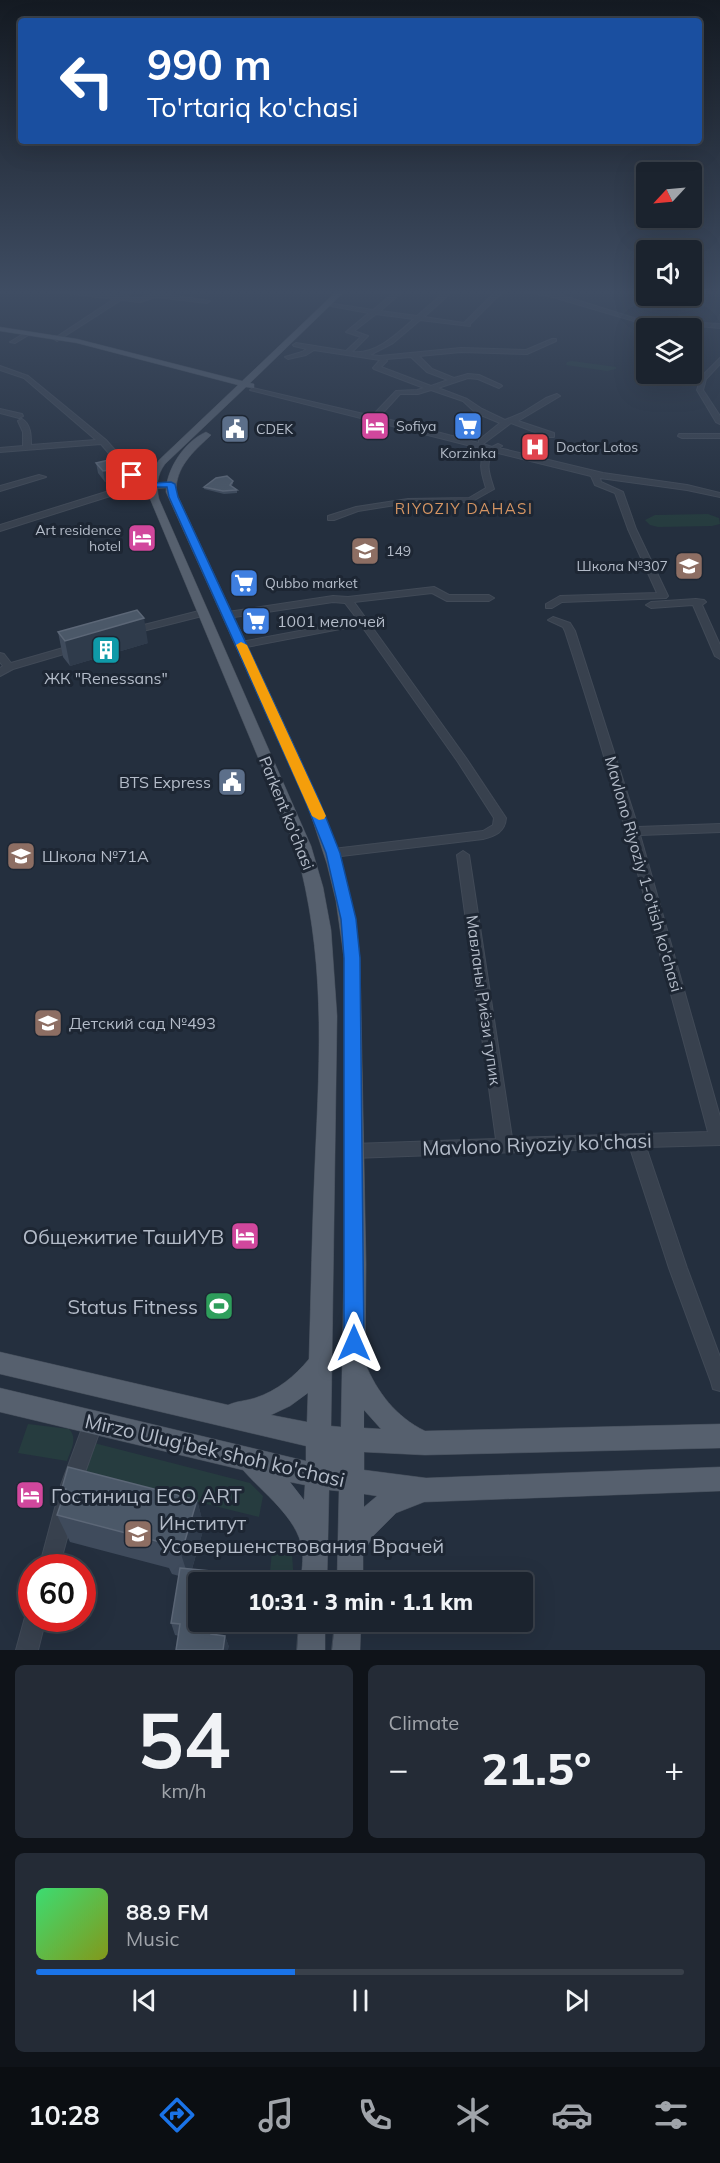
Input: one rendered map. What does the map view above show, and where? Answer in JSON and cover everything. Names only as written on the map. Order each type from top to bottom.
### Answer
[{"type":"main road","points":[[175,367],[251,386]]},
{"type":"main road","points":[[171,484],[177,467],[185,456],[269,367]]},
{"type":"main road","points":[[155,470],[251,386]]},
{"type":"main road","name":"Parkent ko'chasi","points":[[155,470],[151,486],[154,499],[303,846],[314,881],[324,928],[327,966],[327,1052],[318,1436]]},
{"type":"main road","name":"Parkent ko'chasi","points":[[171,484],[173,497],[303,780],[333,853],[348,919],[352,958],[354,1363],[350,1572]]},
{"type":"main road","name":"Mirzo Ulug'bek shoh ko'chasi","points":[[0,1363],[226,1416],[318,1436],[353,1440],[425,1443],[720,1436]]},
{"type":"main road","points":[[226,1416],[253,1411],[279,1400],[303,1384],[320,1363]]},
{"type":"main road","points":[[354,1363],[366,1393],[381,1415],[402,1432],[425,1443]]},
{"type":"main road","name":"Mirzo Ulug'bek shoh ko'chasi","points":[[0,1400],[247,1460],[326,1467],[352,1482],[426,1490],[720,1479]]},
{"type":"main road","points":[[314,1572],[326,1467],[318,1436]]},
{"type":"main road","points":[[326,1467],[353,1440]]},
{"type":"main road","points":[[247,1460],[273,1481],[290,1500],[305,1523],[315,1550]]},
{"type":"main road","points":[[351,1552],[362,1528],[377,1511],[398,1498],[426,1490]]},
{"type":"main road","points":[[311,1650],[312,1632]]},
{"type":"main road","points":[[346,1650],[347,1632]]},
{"type":"street","points":[[377,367],[465,400],[479,411],[551,435]]},
{"type":"street","points":[[423,367],[454,381]]},
{"type":"street","points":[[713,367],[703,378],[700,390],[720,422]]},
{"type":"street","points":[[2,370],[26,377],[103,442],[132,475],[151,486]]},
{"type":"street","points":[[375,417],[398,392],[418,392],[473,376],[500,386]]},
{"type":"street","points":[[251,386],[598,474],[720,494]]},
{"type":"street","points":[[482,442],[509,422],[557,396]]},
{"type":"street","points":[[0,411],[21,418],[27,432],[27,448]]},
{"type":"street","points":[[375,417],[496,447]]},
{"type":"street","points":[[681,436],[720,436]]},
{"type":"street","points":[[1,450],[103,442]]},
{"type":"street","points":[[331,518],[356,509],[408,501],[471,500],[490,489],[484,460],[487,452],[496,447]]},
{"type":"street","points":[[125,489],[155,470]]},
{"type":"street","points":[[549,606],[560,599],[663,596],[632,530],[619,492],[597,483],[598,474]]},
{"type":"street","points":[[0,489],[42,477]]},
{"type":"street","points":[[0,530],[125,489],[171,484]]},
{"type":"street","points":[[0,530],[151,486]]},
{"type":"street","points":[[135,491],[154,499]]},
{"type":"street","points":[[228,615],[333,599],[348,600],[434,590],[447,598],[489,598]]},
{"type":"street","points":[[333,853],[483,836],[495,831],[500,824],[500,818],[462,760],[348,600]]},
{"type":"street","points":[[646,605],[698,602],[720,656]]},
{"type":"street","points":[[123,633],[203,613]]},
{"type":"street","name":"Mavlono Riyoziy 1-o'tish ko'chasi","points":[[554,620],[567,625],[570,630],[602,728],[719,1138]]},
{"type":"street","points":[[241,645],[363,622]]},
{"type":"street","points":[[0,656],[5,670],[91,643]]},
{"type":"street","points":[[633,831],[720,828]]},
{"type":"street","name":"Мавланы Риёзи тупик","points":[[463,855],[504,1144]]},
{"type":"street","name":"Mavlono Riyoziy ko'chasi","points":[[353,1151],[719,1138]]},
{"type":"street","points":[[636,1140],[678,1268],[720,1382]]},
{"type":"street","points":[[53,1554],[75,1472],[94,1422]]},
{"type":"street","points":[[27,1650],[32,1632]]},
{"type":"green space","points":[[580,367],[616,367],[616,369],[607,371]]},
{"type":"green space","points":[[708,514],[719,518],[720,524],[658,527],[650,525],[645,520],[655,515]]},
{"type":"green space","points":[[28,1424],[69,1429],[73,1440],[67,1461],[18,1453]]},
{"type":"green space","points":[[94,1443],[250,1483],[263,1496],[259,1517],[84,1474]]},
{"type":"green space","points":[[272,1551],[292,1554],[293,1572],[270,1572]]},
{"type":"building","points":[[117,458],[120,461],[110,470],[103,471],[96,463]]},
{"type":"building","points":[[227,476],[233,481],[230,485],[237,490],[223,491],[204,487],[216,478]]},
{"type":"building","points":[[137,610],[144,618],[65,641],[58,632]]},
{"type":"building","points":[[68,1467],[197,1500],[181,1554],[162,1549],[164,1543],[57,1515],[66,1489],[62,1488]]},
{"type":"building","points":[[180,1568],[221,1572],[188,1572],[188,1632],[211,1632],[211,1634],[225,1636],[223,1650],[176,1650],[180,1624],[171,1623]]},
{"type":"slow traffic","points":[[241,645],[319,816]]},
{"type":"place","name":"Sofiya","points":[[375,426]]},
{"type":"place","name":"Korzinka","points":[[468,426]]},
{"type":"place","name":"CDEK","points":[[235,429]]},
{"type":"place","name":"Doctor Lotos","points":[[535,447]]},
{"type":"place","name":"Art residence hotel","points":[[142,538]]},
{"type":"place","name":"149","points":[[365,551]]},
{"type":"place","name":"Школа №307","points":[[689,566]]},
{"type":"place","name":"Qubbo market","points":[[244,583]]},
{"type":"place","name":"1001 мелочей","points":[[256,621]]},
{"type":"place","name":"ЖК \"Renessans\"","points":[[106,650]]},
{"type":"place","name":"BTS Express","points":[[232,782]]},
{"type":"place","name":"Школа №71А","points":[[21,856]]},
{"type":"place","name":"Детский сад №493","points":[[48,1023]]},
{"type":"place","name":"Общежитие ТашИУВ","points":[[245,1236]]},
{"type":"place","name":"Status Fitness","points":[[219,1306]]},
{"type":"place","name":"Гостиница ECO ART","points":[[30,1495]]},
{"type":"place","name":"Институт Усовершенствования Врачей","points":[[138,1534]]},
{"type":"district","name":"RIYOZIY DAHASI","points":[[464,508]]},
{"type":"route","points":[[132,475],[151,486],[171,484],[173,497],[295,760],[333,853],[341,883],[352,958],[354,1343]]}]
